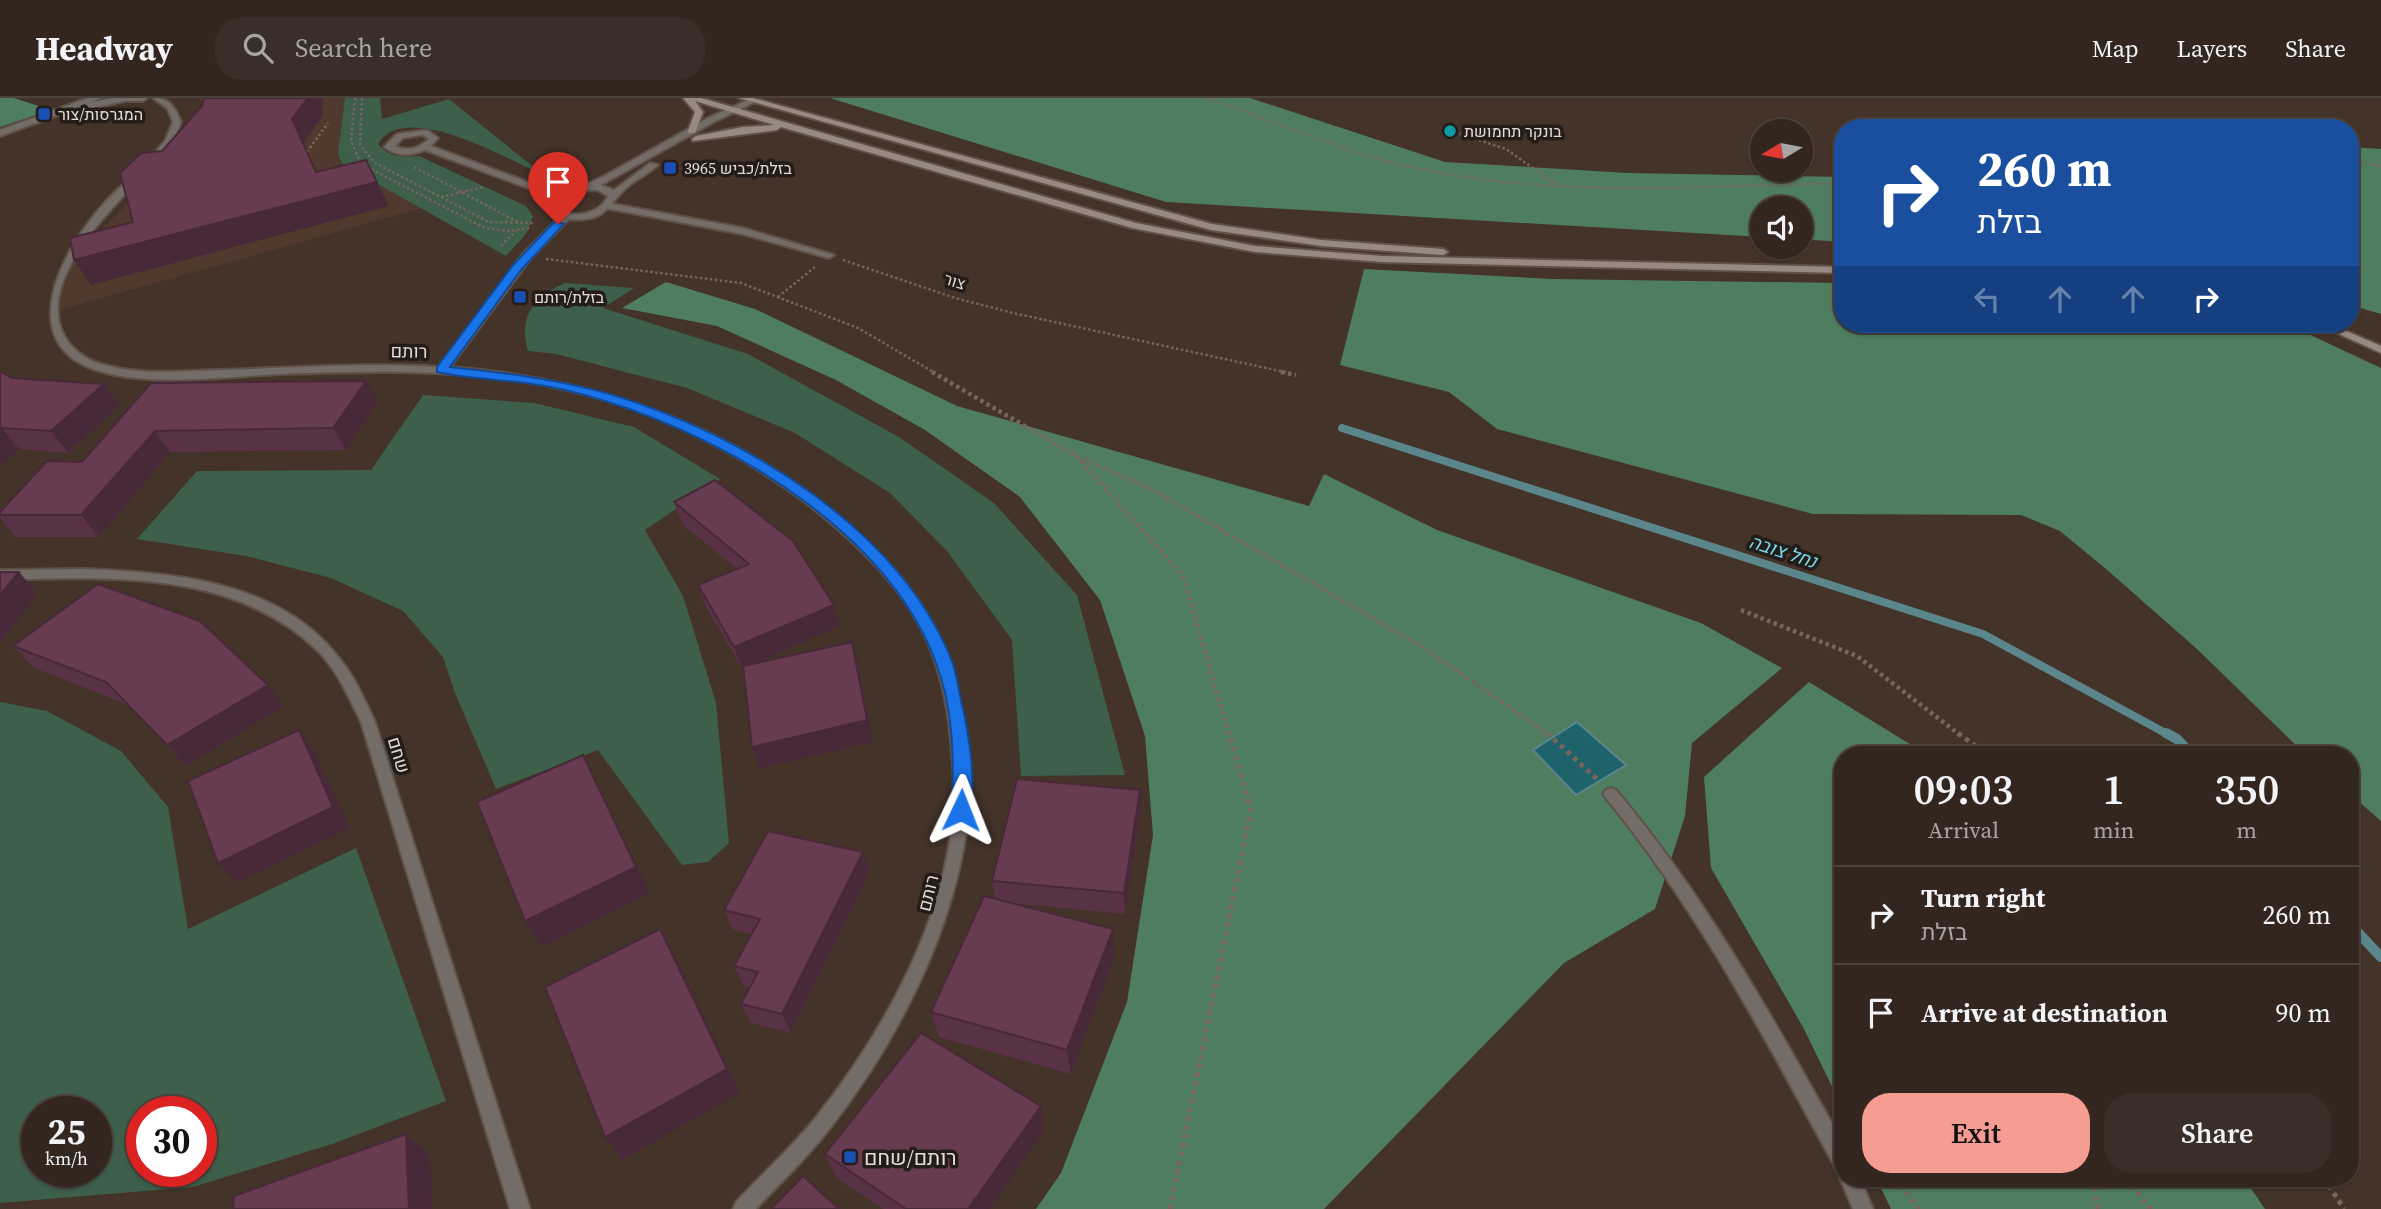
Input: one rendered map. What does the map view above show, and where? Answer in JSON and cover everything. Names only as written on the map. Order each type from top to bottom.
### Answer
[{"type":"main road","points":[[689,98],[1135,226],[1228,245],[1382,259],[1834,270]]},
{"type":"main road","points":[[689,98],[699,111],[694,135],[792,127]]},
{"type":"main road","points":[[748,99],[1211,228],[1321,243],[1653,267]]},
{"type":"main road","points":[[2343,333],[2381,349]]},
{"type":"street","points":[[59,114],[96,98]]},
{"type":"street","points":[[0,133],[59,114],[120,99],[143,98]]},
{"type":"street","points":[[61,247],[146,169],[170,142],[175,131],[176,114],[158,98]]},
{"type":"street","points":[[424,147],[558,196],[625,171],[736,111],[748,99]]},
{"type":"street","points":[[424,132],[434,138],[424,147],[405,152],[391,149],[390,144],[406,134],[424,132]]},
{"type":"street","points":[[442,370],[527,256],[563,220],[594,213],[640,173],[694,135]]},
{"type":"street","points":[[588,187],[605,189],[610,201]]},
{"type":"street","points":[[558,196],[551,209],[563,220]]},
{"type":"street","points":[[610,201],[743,231],[829,255]]},
{"type":"street","name":"רותם","points":[[68,367],[147,376],[368,368],[442,370],[534,380],[608,398],[676,422],[739,453],[796,489],[846,529],[881,564],[923,619],[945,665],[963,745],[961,832],[939,923],[894,1019],[829,1115],[743,1209]]},
{"type":"street","name":"שחם","points":[[0,575],[101,575],[192,584],[232,593],[267,607],[299,626],[326,651],[349,682],[368,722],[520,1209]]},
{"type":"street","points":[[1611,794],[1654,843],[1716,937],[1834,1145]]},
{"type":"street","points":[[1854,1187],[1863,1209]]},
{"type":"path","points":[[355,98],[350,143],[352,153],[362,164],[485,228],[517,230],[563,220]]},
{"type":"path","points":[[362,98],[359,135],[365,153],[375,163],[489,222],[523,225],[563,220]]},
{"type":"path","points":[[1205,98],[1397,164],[1461,176],[1687,188],[1834,183]]},
{"type":"path","points":[[304,156],[328,123]]},
{"type":"path","points":[[1450,131],[1486,139],[1523,156],[1555,183]]},
{"type":"path","points":[[405,152],[410,166],[523,225]]},
{"type":"path","points":[[2359,162],[2381,166]]},
{"type":"path","points":[[440,197],[514,181]]},
{"type":"path","points":[[501,246],[523,225]]},
{"type":"path","points":[[778,297],[829,255]]},
{"type":"path","name":"צור","points":[[829,255],[990,307],[1296,375]]},
{"type":"path","points":[[527,256],[634,272],[741,283],[858,328],[1078,457],[1151,489],[1427,650],[1545,731],[1590,770],[1611,794]]},
{"type":"path","points":[[1078,457],[1183,576],[1251,810],[1170,1209]]},
{"type":"path","points":[[1741,610],[1857,656],[1975,746]]},
{"type":"path","points":[[1902,1187],[1920,1209]]},
{"type":"path","points":[[2094,1187],[2098,1209]]},
{"type":"path","points":[[2133,1187],[2151,1209]]},
{"type":"path","points":[[2330,1187],[2344,1209]]},
{"type":"shaded area","points":[[198,98],[345,98],[338,153],[342,164],[422,208],[52,312],[52,282],[82,248],[190,143],[205,123],[203,103]]},
{"type":"green space","points":[[0,98],[14,98],[51,110],[0,127]]},
{"type":"green space","points":[[345,98],[380,98],[382,119],[449,99],[546,177],[485,147],[434,130],[410,128],[391,132],[378,144],[391,154],[419,156],[526,206],[533,216],[526,234],[506,256],[342,164],[338,153]]},
{"type":"green space","points":[[830,98],[1250,98],[1445,162],[1628,173],[1750,175],[1750,182],[1813,182],[1813,176],[1834,177],[1834,241],[1813,240],[1813,196],[1750,196],[1750,236],[1166,202]]},
{"type":"green space","points":[[2359,148],[2381,149],[2381,314],[2359,308]]},
{"type":"green space","points":[[1364,269],[1553,279],[1834,283],[1834,333],[2306,333],[2381,368],[2381,821],[2359,802],[2359,746],[2297,746],[2197,649],[2060,531],[2021,515],[1813,514],[1497,429],[1449,392],[1340,365]]},
{"type":"green space","points":[[666,282],[755,309],[957,406],[1309,506],[1324,474],[1437,530],[1701,623],[1782,668],[1692,743],[1685,816],[1655,909],[1564,963],[1324,1209],[1036,1209],[1061,1173],[1127,1002],[1153,835],[1145,736],[1100,600],[1020,497],[925,430],[836,380],[717,326],[622,308]]},
{"type":"green space","points":[[565,283],[634,288],[603,308],[748,354],[899,437],[994,503],[1077,595],[1125,775],[1021,776],[1012,640],[947,551],[890,493],[795,433],[687,388],[556,354],[528,351],[525,328],[531,309],[545,294]]},
{"type":"green space","points":[[423,395],[534,403],[634,427],[720,479],[645,530],[683,596],[716,703],[729,843],[708,862],[682,865],[598,750],[496,789],[455,693],[443,657],[403,611],[331,578],[246,556],[137,539],[197,471],[371,470]]},
{"type":"green space","points":[[1809,682],[1913,746],[1834,746],[1834,1091],[1803,1027],[1711,868],[1704,777]]},
{"type":"green space","points":[[0,702],[47,711],[121,751],[168,807],[188,929],[356,848],[446,1101],[332,1144],[217,1180],[217,1096],[126,1096],[126,1187],[193,1187],[0,1203]]},
{"type":"green space","points":[[1880,1187],[2250,1187],[2265,1209],[1891,1209]]},
{"type":"water","points":[[1577,722],[1626,765],[1576,795],[1533,750]]},
{"type":"building","points":[[204,98],[308,98],[292,119],[316,172],[366,160],[377,182],[74,260],[70,238],[133,222],[120,173],[141,153],[162,151],[202,106]]},
{"type":"building","points":[[0,371],[12,378],[104,384],[51,431],[0,429]]},
{"type":"building","points":[[366,381],[333,428],[155,431],[81,515],[0,515],[47,461],[82,462],[151,383]]},
{"type":"building","points":[[715,480],[793,541],[834,605],[734,647],[698,585],[749,564],[674,502]]},
{"type":"building","points":[[0,572],[19,572],[0,595]]},
{"type":"building","points":[[98,584],[200,621],[268,685],[167,745],[106,682],[13,646]]},
{"type":"building","points":[[852,642],[867,720],[752,747],[743,666]]},
{"type":"building","points":[[299,730],[333,807],[218,863],[188,781]]},
{"type":"building","points":[[583,755],[636,867],[525,921],[477,802]]},
{"type":"building","points":[[1017,779],[1140,790],[1124,893],[992,881]]},
{"type":"building","points":[[768,831],[863,852],[782,1014],[741,1004],[758,972],[734,966],[760,919],[724,910]]},
{"type":"building","points":[[984,896],[1113,929],[1067,1050],[931,1012]]},
{"type":"building","points":[[660,929],[727,1069],[605,1137],[545,987]]},
{"type":"building","points":[[921,1033],[1041,1106],[968,1209],[906,1209],[825,1154]]},
{"type":"building","points":[[406,1134],[409,1209],[233,1209],[234,1196]]},
{"type":"building","points":[[803,1176],[839,1209],[771,1209]]},
{"type":"waterway","name":"נחל צובה","points":[[1342,428],[1983,634],[2169,735]]},
{"type":"waterway","name":"נחל צובה","points":[[2166,733],[2184,746]]},
{"type":"waterway","name":"נחל צובה","points":[[2359,934],[2381,957]]},
{"type":"place","name":"המגרסות/צור","points":[[44,114]]},
{"type":"place","name":"בונקר תחמושת","points":[[1450,131]]},
{"type":"place","name":"בזלת/כביש 3965","points":[[670,168]]},
{"type":"place","name":"בזלת/רותם","points":[[520,297]]},
{"type":"place","name":"רותם/שחם","points":[[850,1157]]},
{"type":"route","points":[[558,224],[507,280],[442,370],[534,380],[608,398],[676,422],[739,453],[796,489],[846,529],[889,573],[923,619],[945,665],[963,745],[961,810]]}]
